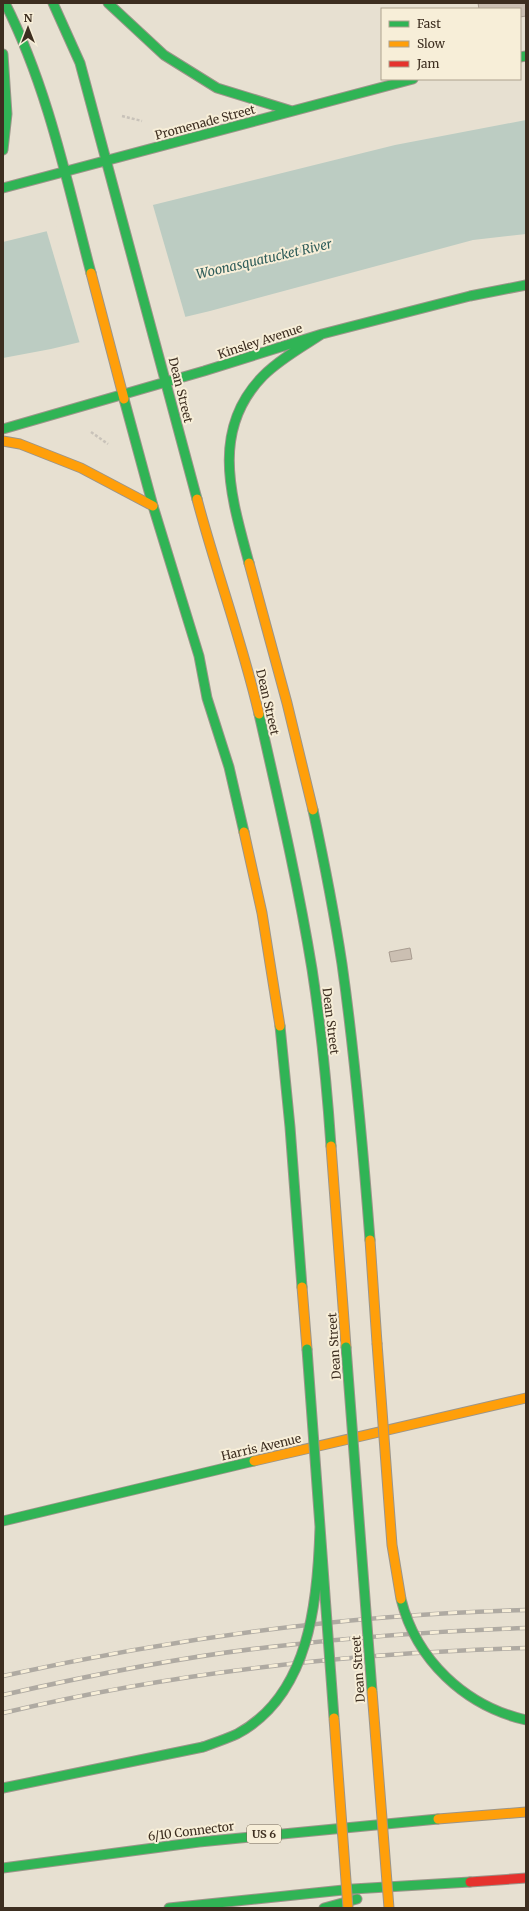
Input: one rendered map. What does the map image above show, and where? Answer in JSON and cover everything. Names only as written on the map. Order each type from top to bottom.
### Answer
[{"type":"main road","points":[[5,3],[21,32],[36,69],[72,198],[153,506],[199,656],[207,698],[230,774],[262,913],[278,1012],[285,1072],[348,1908]]},
{"type":"main road","name":"Dean Street","points":[[53,3],[80,63],[167,382],[210,549],[250,675],[303,915],[320,1023],[326,1078],[389,1908]]},
{"type":"main road","points":[[108,3],[164,55],[217,88],[292,111]]},
{"type":"main road","points":[[3,54],[8,88],[3,150]]},
{"type":"main road","name":"Promenade Street","points":[[3,188],[409,80]]},
{"type":"main road","name":"Kinsley Avenue","points":[[3,429],[167,382],[322,334],[470,296],[526,286]]},
{"type":"main road","points":[[322,334],[275,366],[253,387],[236,417],[228,449],[227,466],[232,499],[312,804],[333,911],[349,1011],[357,1074],[394,1559],[398,1590],[407,1618],[430,1657],[439,1669],[461,1690],[485,1707],[526,1720]]},
{"type":"main road","points":[[3,441],[11,441],[50,454],[94,473],[153,506]]},
{"type":"main road","name":"Harris Avenue","points":[[3,1521],[440,1416],[526,1398]]},
{"type":"main road","points":[[3,1788],[203,1747],[222,1741],[252,1724],[278,1699],[295,1673],[306,1642],[316,1600],[319,1573],[320,1527]]},
{"type":"main road","name":"6/10 Connector","points":[[3,1868],[111,1853],[322,1828],[526,1812]]},
{"type":"main road","points":[[169,1908],[409,1885],[526,1878]]},
{"type":"main road","points":[[324,1908],[409,1885]]},
{"type":"path","points":[[120,115],[141,122],[148,120]]},
{"type":"path","points":[[90,432],[108,445]]},
{"type":"water","name":"Woonasquatucket River","points":[[526,120],[526,234],[473,240],[210,311],[51,349],[3,358],[3,242],[395,145]]},
{"type":"pier","points":[[152,202],[186,319],[80,344],[46,229]]},
{"type":"building","points":[[478,3],[526,3],[526,16],[521,17],[521,8],[479,8]]},
{"type":"building","points":[[410,948],[412,959],[391,962],[389,952]]},
{"type":"railway","points":[[3,1676],[133,1650],[263,1630],[394,1617],[460,1612],[526,1610]]},
{"type":"railway","points":[[3,1695],[136,1667],[236,1651],[366,1637],[526,1628]]},
{"type":"railway","points":[[3,1713],[133,1686],[263,1667],[394,1654],[526,1648]]},
{"type":"traffic: fast","points":[[5,3],[20,35],[45,102],[65,170],[91,273]]},
{"type":"traffic: fast","points":[[53,3],[80,63],[197,499]]},
{"type":"traffic: fast","points":[[108,3],[164,55],[217,88],[292,111]]},
{"type":"traffic: fast","points":[[3,54],[7,114],[3,150]]},
{"type":"traffic: fast","points":[[521,57],[526,56]]},
{"type":"traffic: fast","points":[[3,188],[409,80]]},
{"type":"traffic: fast","points":[[3,429],[204,371],[322,334],[470,296],[526,285]]},
{"type":"traffic: fast","points":[[249,563],[236,515],[229,466],[230,442],[236,419],[246,397],[263,376],[284,359],[322,334]]},
{"type":"traffic: fast","points":[[124,399],[153,506],[199,656],[207,698],[229,767],[244,832]]},
{"type":"traffic: fast","points":[[259,714],[294,873],[312,969],[328,1102],[331,1146]]},
{"type":"traffic: fast","points":[[313,810],[325,867],[347,998],[370,1240]]},
{"type":"traffic: fast","points":[[280,1026],[290,1127],[302,1287]]},
{"type":"traffic: fast","points":[[346,1347],[372,1691]]},
{"type":"traffic: fast","points":[[307,1349],[334,1718]]},
{"type":"traffic: fast","points":[[3,1521],[254,1461]]},
{"type":"traffic: fast","points":[[203,1747],[237,1734],[261,1717],[280,1695],[295,1671],[305,1643],[312,1614],[319,1555],[320,1527]]},
{"type":"traffic: fast","points":[[401,1599],[408,1621],[418,1642],[446,1677],[464,1692],[483,1704],[526,1720]]},
{"type":"traffic: fast","points":[[3,1788],[203,1747]]},
{"type":"traffic: fast","points":[[3,1868],[199,1842],[438,1819]]},
{"type":"traffic: fast","points":[[169,1908],[353,1889],[470,1882]]},
{"type":"traffic: fast","points":[[324,1908],[357,1899]]},
{"type":"traffic: slow","points":[[91,273],[124,399]]},
{"type":"traffic: slow","points":[[3,441],[20,444],[81,468],[153,506]]},
{"type":"traffic: slow","points":[[197,499],[245,660],[259,714]]},
{"type":"traffic: slow","points":[[249,563],[287,703],[313,810]]},
{"type":"traffic: slow","points":[[244,832],[262,913],[280,1026]]},
{"type":"traffic: slow","points":[[331,1146],[346,1347]]},
{"type":"traffic: slow","points":[[370,1240],[377,1343]]},
{"type":"traffic: slow","points":[[302,1287],[307,1349]]},
{"type":"traffic: slow","points":[[377,1343],[392,1545],[401,1599]]},
{"type":"traffic: slow","points":[[254,1461],[526,1398]]},
{"type":"traffic: slow","points":[[372,1691],[389,1908]]},
{"type":"traffic: slow","points":[[334,1718],[348,1908]]},
{"type":"traffic: slow","points":[[438,1819],[526,1812]]},
{"type":"traffic: jam","points":[[470,1882],[526,1878]]}]
